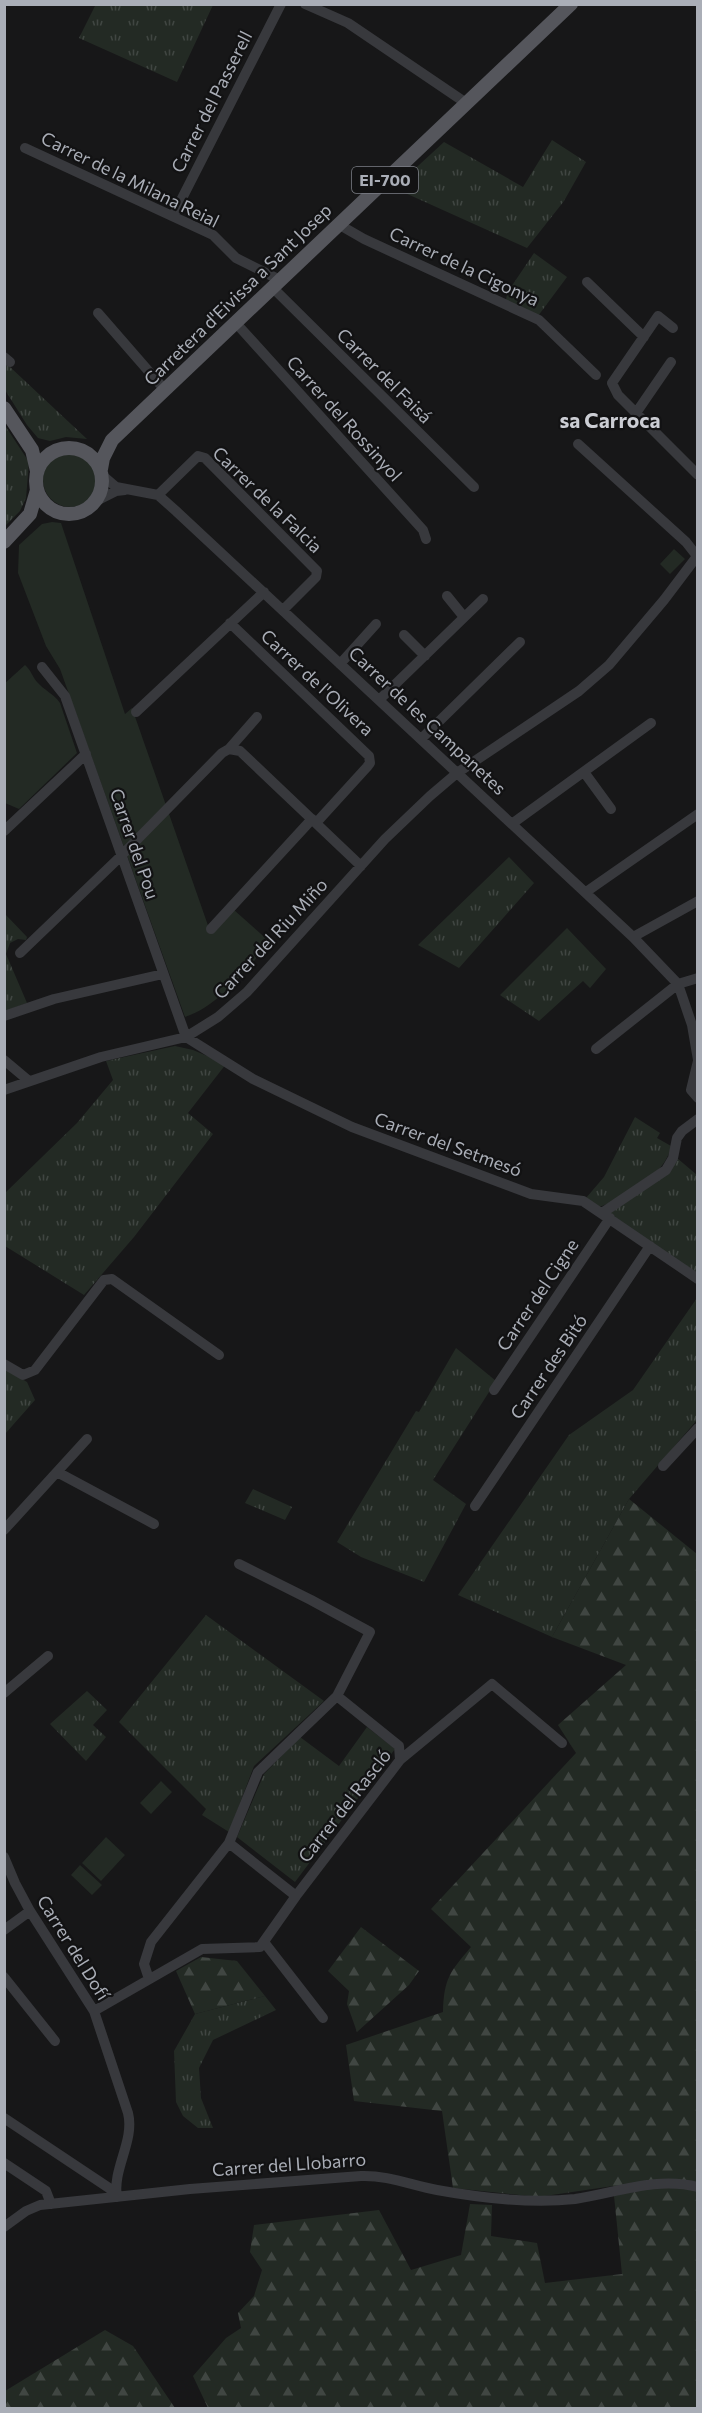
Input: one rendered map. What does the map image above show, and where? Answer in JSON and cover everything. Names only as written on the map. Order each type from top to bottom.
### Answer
[{"type":"main road","name":"Carretera d'Eivissa a Sant Josep","points":[[101,472],[103,458],[112,440],[571,4]]},
{"type":"main road","points":[[4,408],[34,454],[37,471],[37,490],[33,509],[21,526],[4,542]]},
{"type":"main road","points":[[23,436],[46,448],[60,449]]},
{"type":"main road","name":"Carretera d'Eivissa a Sant Josep","points":[[80,449],[95,447],[112,440]]},
{"type":"main road","points":[[37,471],[44,459],[60,449]]},
{"type":"main road","name":"EI-700","points":[[60,449],[80,449]]},
{"type":"main road","points":[[80,449],[92,457],[101,472]]},
{"type":"main road","name":"EI-700","points":[[96,501],[102,486],[101,472]]},
{"type":"main road","points":[[37,490],[43,502],[59,513]]},
{"type":"main road","points":[[21,526],[41,515],[82,512],[96,501]]},
{"type":"street","name":"Carrer del Passerell","points":[[173,216],[281,4]]},
{"type":"street","points":[[305,4],[348,23],[466,103]]},
{"type":"street","name":"Carrer de la Milana Reial","points":[[25,148],[213,235],[236,258],[276,283]]},
{"type":"street","name":"Carrer de la Cigonya","points":[[338,224],[364,239],[539,320],[596,375]]},
{"type":"street","points":[[586,282],[644,337]]},
{"type":"street","name":"Carrer del Faisá","points":[[276,283],[474,487]]},
{"type":"street","points":[[98,313],[165,390]]},
{"type":"street","points":[[673,327],[658,316],[612,383],[618,395],[698,476]]},
{"type":"street","name":"Carrer del Rossinyol","points":[[235,322],[423,530],[426,539]]},
{"type":"street","points":[[636,413],[671,362]]},
{"type":"street","points":[[578,444],[686,542],[696,559]]},
{"type":"street","name":"Carrer de la Falcia","points":[[158,495],[198,456],[204,458],[317,572],[316,577],[283,610]]},
{"type":"street","points":[[101,472],[110,482],[126,490]]},
{"type":"street","points":[[96,501],[116,491],[126,490],[158,495]]},
{"type":"street","name":"Carrer de les Campanetes","points":[[158,495],[513,823],[633,936],[678,984]]},
{"type":"street","name":"Carrer del Riu Miño","points":[[4,1090],[100,1057],[186,1037],[218,1017],[236,1003],[410,815],[457,773],[579,691],[602,671],[664,600],[696,559]]},
{"type":"street","points":[[136,712],[264,592]]},
{"type":"street","points":[[447,596],[464,617]]},
{"type":"street","points":[[379,700],[483,599]]},
{"type":"street","name":"Carrer de l'Olivera","points":[[230,623],[369,756],[370,763],[367,767],[314,821]]},
{"type":"street","points":[[340,664],[376,624]]},
{"type":"street","points":[[404,635],[425,656]]},
{"type":"street","points":[[421,739],[520,642]]},
{"type":"street","name":"Carrer del Pou","points":[[42,667],[65,696],[120,857],[186,1037]]},
{"type":"street","points":[[20,953],[120,857],[222,753],[229,749],[257,717]]},
{"type":"street","points":[[513,823],[651,723]]},
{"type":"street","points":[[229,749],[240,751],[361,866]]},
{"type":"street","points":[[4,831],[86,754]]},
{"type":"street","points":[[584,772],[611,809]]},
{"type":"street","points":[[586,892],[698,814]]},
{"type":"street","points":[[210,929],[314,821]]},
{"type":"street","points":[[633,936],[698,901]]},
{"type":"street","points":[[4,1016],[108,985],[163,974]]},
{"type":"street","points":[[596,1049],[678,984],[698,978]]},
{"type":"street","points":[[678,984],[692,1025],[698,1061],[691,1090],[698,1098]]},
{"type":"street","name":"Carrer del Setmesó","points":[[186,1037],[253,1079],[352,1127],[531,1194],[583,1201],[698,1279]]},
{"type":"street","points":[[4,1060],[29,1081]]},
{"type":"street","points":[[606,1215],[666,1170],[673,1158],[677,1138],[682,1131],[698,1119]]},
{"type":"street","name":"Carrer del Cigne","points":[[494,1390],[606,1215]]},
{"type":"street","name":"Carrer des Bitó","points":[[475,1506],[650,1246]]},
{"type":"street","points":[[4,1364],[23,1375],[35,1370],[105,1280],[112,1279],[219,1355]]},
{"type":"street","points":[[663,1466],[698,1428]]},
{"type":"street","points":[[4,1530],[87,1439]]},
{"type":"street","points":[[57,1472],[154,1524]]},
{"type":"street","points":[[149,1979],[144,1964],[151,1942],[229,1843],[258,1772],[337,1696],[370,1632],[239,1564]]},
{"type":"street","points":[[4,1693],[48,1656]]},
{"type":"street","name":"Carrer del Rascló","points":[[264,1942],[296,1896],[400,1760],[492,1684],[562,1743]]},
{"type":"street","points":[[337,1696],[399,1746],[400,1760]]},
{"type":"street","points":[[229,1843],[296,1896]]},
{"type":"street","name":"Carrer del Dofí","points":[[4,1857],[30,1911],[94,2011],[130,2119],[117,2184],[117,2197]]},
{"type":"street","points":[[4,1930],[30,1911]]},
{"type":"street","points":[[94,2011],[202,1949],[261,1947],[264,1942],[323,2018]]},
{"type":"street","points":[[4,1977],[56,2041]]},
{"type":"street","points":[[4,2118],[108,2188],[117,2197]]},
{"type":"street","points":[[4,2163],[46,2191],[51,2204]]},
{"type":"street","name":"Carrer del Llobarro","points":[[4,2227],[26,2211],[40,2205],[200,2188],[377,2175],[436,2190],[511,2198],[574,2199],[616,2190],[668,2183],[698,2187]]},
{"type":"green space","points":[[96,4],[213,5],[177,82],[79,38]]},
{"type":"green space","points":[[552,140],[586,162],[564,201],[527,248],[394,188],[444,142],[523,187]]},
{"type":"green space","points":[[534,253],[567,277],[538,316],[506,301],[507,293]]},
{"type":"green space","points":[[5,363],[87,439],[66,437],[50,441],[38,438],[5,390]]},
{"type":"green space","points":[[4,424],[29,462],[26,498],[20,511],[5,526]]},
{"type":"green space","points":[[65,453],[75,453],[85,457],[93,465],[97,480],[93,495],[85,503],[75,507],[65,507],[55,503],[47,495],[43,485],[43,475],[47,465],[55,457]]},
{"type":"green space","points":[[61,523],[125,714],[132,708],[211,934],[234,910],[270,942],[221,995],[210,1004],[185,1017],[60,669],[46,646],[18,573],[19,545],[42,524]]},
{"type":"green space","points":[[674,549],[685,559],[670,574],[660,564]]},
{"type":"green space","points":[[25,665],[37,682],[60,703],[77,753],[19,809],[5,803],[4,684]]},
{"type":"green space","points":[[509,857],[534,883],[459,968],[418,945]]},
{"type":"green space","points":[[5,914],[27,937],[26,940],[18,939],[10,943],[6,954],[27,1003],[5,1011]]},
{"type":"green space","points":[[567,928],[606,969],[590,988],[583,981],[539,1021],[500,995]]},
{"type":"green space","points":[[175,1046],[193,1050],[226,1064],[188,1113],[213,1134],[134,1237],[84,1295],[5,1246],[4,1194],[77,1123],[113,1080],[106,1061]]},
{"type":"green space","points":[[635,1117],[660,1133],[657,1138],[671,1146],[667,1157],[653,1176],[620,1198],[599,1207],[586,1198],[604,1177]]},
{"type":"green space","points":[[677,1158],[697,1175],[697,1274],[609,1214]]},
{"type":"green space","points":[[697,1298],[697,1420],[629,1499],[552,1637],[458,1595],[569,1435],[633,1390]]},
{"type":"green space","points":[[456,1348],[496,1381],[433,1480],[466,1504],[424,1582],[361,1557],[337,1542],[416,1411],[419,1412]]},
{"type":"green space","points":[[5,1369],[27,1382],[35,1400],[5,1434]]},
{"type":"green space","points":[[253,1489],[292,1507],[285,1520],[245,1503]]},
{"type":"green space","points":[[629,1499],[697,1554],[697,2408],[208,2408],[193,2376],[226,2338],[241,2328],[238,2313],[254,2296],[262,2270],[250,2252],[254,2225],[379,2210],[411,2270],[461,2255],[470,2204],[492,2205],[491,2236],[537,2243],[545,2283],[622,2274],[613,2186],[538,2197],[453,2188],[442,2111],[354,2101],[346,2045],[443,2012],[449,1976],[471,1947],[431,1909],[576,1753],[558,1725],[626,1665],[552,1637]]},
{"type":"green space","points":[[206,1615],[324,1701],[254,1766],[229,1832],[202,1815],[206,1809],[119,1722]]},
{"type":"green space","points":[[87,1691],[107,1710],[93,1725],[106,1737],[86,1761],[50,1724]]},
{"type":"green space","points":[[367,1727],[395,1749],[295,1882],[237,1837],[264,1774],[300,1737],[339,1766]]},
{"type":"green space","points":[[161,1781],[172,1792],[151,1814],[140,1803]]},
{"type":"green space","points":[[106,1837],[125,1855],[101,1881],[82,1863]]},
{"type":"green space","points":[[80,1865],[102,1885],[92,1895],[71,1875]]},
{"type":"green space","points":[[361,1927],[419,1971],[409,1985],[357,2032],[347,2004],[349,1991],[328,1971]]},
{"type":"green space","points":[[201,1957],[237,1961],[265,1996],[195,2014],[176,1971]]},
{"type":"green space","points":[[265,1996],[276,2010],[213,2040],[199,2068],[201,2098],[213,2128],[198,2128],[183,2116],[176,2102],[174,2051],[195,2014]]},
{"type":"green space","points":[[105,2330],[133,2346],[175,2408],[5,2408],[5,2391]]},
{"type":"district","name":"sa Carroca","points":[[610,421]]}]
